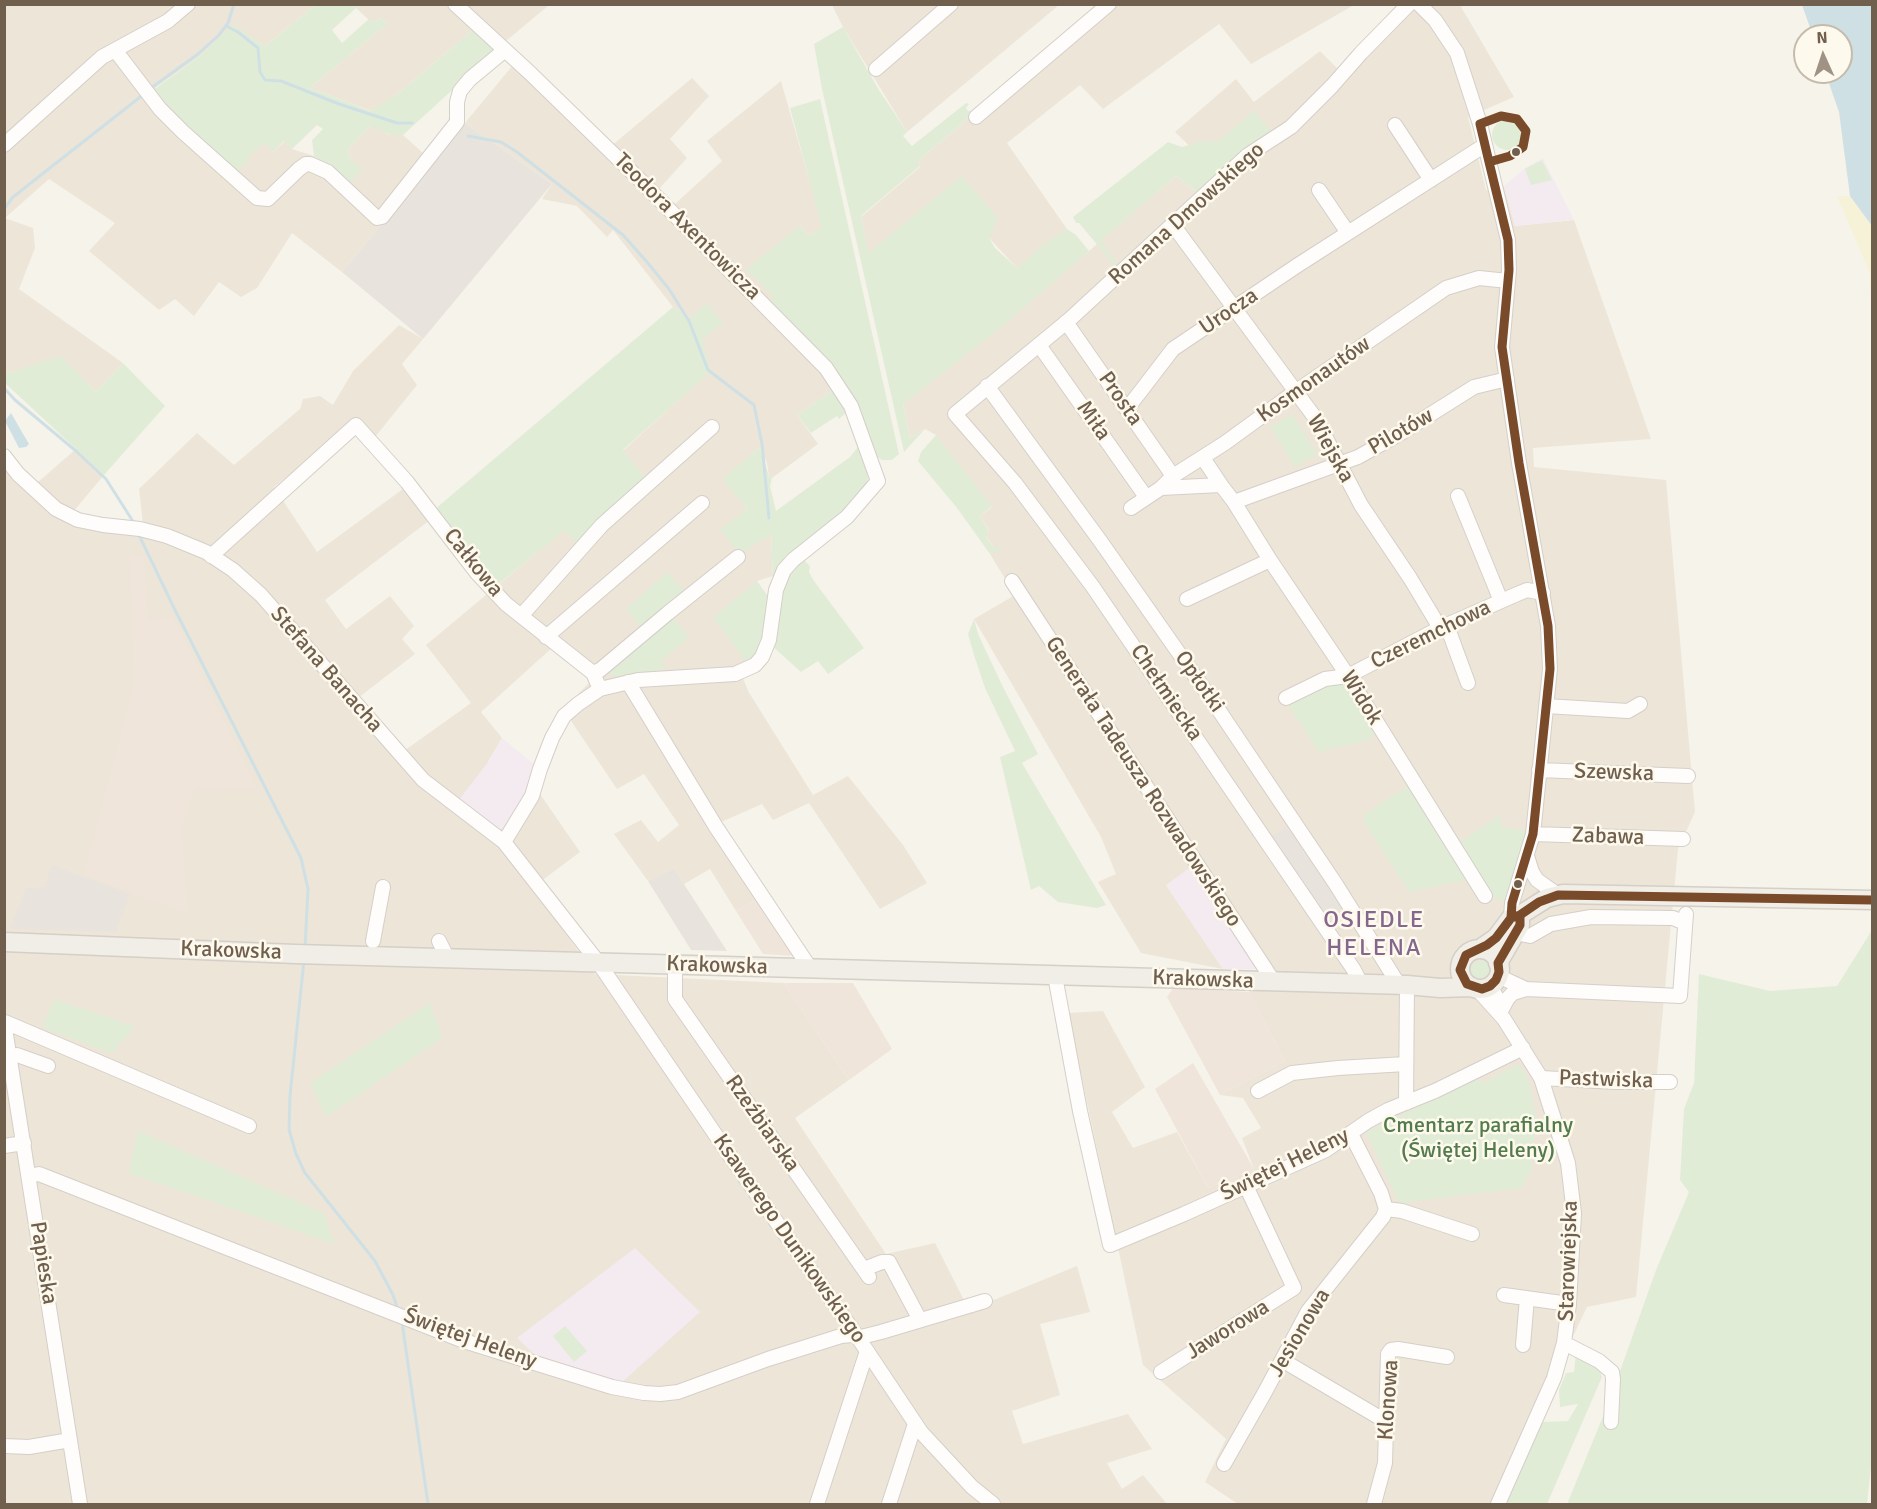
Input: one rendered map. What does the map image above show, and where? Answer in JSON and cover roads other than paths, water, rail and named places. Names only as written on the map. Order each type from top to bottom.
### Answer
[{"type":"main road","points":[[1430,986],[1441,981],[1460,965],[1466,955],[1496,938],[1539,902],[1558,895],[1688,911],[1872,900]]},
{"type":"main road","points":[[1487,980],[1516,922]]},
{"type":"main road","name":"Krakowska","points":[[4,942],[302,954],[1403,985],[1440,988],[1487,980]]},
{"type":"main road","points":[[1480,949],[1491,953],[1487,980]]},
{"type":"main road","points":[[1460,965],[1461,976],[1487,980]]},
{"type":"street","points":[[4,145],[102,57],[168,21],[188,4]]},
{"type":"street","name":"Teodora Axentowicza","points":[[454,4],[505,50],[682,221],[826,368],[850,406],[878,481],[847,517],[793,560],[784,570],[776,590],[769,640],[762,657],[755,665],[735,674],[660,677],[628,682]]},
{"type":"street","points":[[876,69],[951,4]]},
{"type":"street","points":[[975,117],[1109,4]]},
{"type":"street","name":"Romana Dmowskiego","points":[[955,414],[1066,322],[1248,155],[1291,127],[1409,4]]},
{"type":"street","points":[[1419,4],[1435,20],[1457,53],[1480,124],[1508,240],[1508,281],[1502,347],[1519,463],[1548,626],[1550,669],[1533,834],[1512,903],[1516,922],[1530,936],[1551,924],[1590,917],[1673,918],[1688,911]]},
{"type":"street","points":[[115,50],[148,93],[183,132],[257,198],[268,199],[299,169],[310,164],[328,172],[377,218],[382,218],[458,122],[456,102],[460,91],[470,79],[505,50]]},
{"type":"street","points":[[1395,125],[1431,180]]},
{"type":"street","name":"Urocza","points":[[1127,409],[1173,349],[1485,145]]},
{"type":"street","points":[[1319,190],[1348,233]]},
{"type":"street","name":"Wiejska","points":[[1173,225],[1316,419],[1361,505],[1440,628],[1449,634],[1468,683]]},
{"type":"street","name":"Kosmonautów","points":[[1131,508],[1161,488],[1173,476],[1203,458],[1294,392],[1446,288],[1479,278],[1508,281]]},
{"type":"street","name":"Prosta","points":[[1066,322],[1173,476]]},
{"type":"street","name":"Miła","points":[[1039,345],[1146,497]]},
{"type":"street","name":"Pilotów","points":[[1234,502],[1359,457],[1474,387],[1507,380]]},
{"type":"street","name":"Opłotki","points":[[987,386],[1108,551],[1216,706],[1403,985]]},
{"type":"street","name":"Chełmiecka","points":[[955,414],[1014,483],[1093,586],[1354,970],[1361,984]]},
{"type":"street","name":"Całkowa","points":[[211,556],[356,425],[407,482],[477,573],[521,616],[593,674],[600,689]]},
{"type":"street","points":[[521,616],[602,525],[712,427]]},
{"type":"street","name":"Stefana Banacha","points":[[4,456],[18,474],[56,509],[78,520],[136,528],[167,537],[211,556],[233,570],[261,595],[423,780],[504,843],[598,962]]},
{"type":"street","points":[[1203,458],[1234,502]]},
{"type":"street","points":[[1161,488],[1221,485]]},
{"type":"street","points":[[1458,496],[1501,601]]},
{"type":"street","name":"Widok","points":[[1234,502],[1348,676],[1485,896]]},
{"type":"street","points":[[546,637],[702,503]]},
{"type":"street","points":[[593,674],[738,557]]},
{"type":"street","points":[[1187,599],[1270,560]]},
{"type":"street","name":"Generała Tadeusza Rozwadowskiego","points":[[1012,582],[1274,982]]},
{"type":"street","name":"Czeremchowa","points":[[1286,698],[1325,679],[1348,676],[1440,628],[1527,590],[1543,593]]},
{"type":"street","points":[[504,843],[532,796],[552,738],[564,716],[600,689],[628,682],[716,827],[810,968]]},
{"type":"street","points":[[1546,706],[1628,711],[1640,704]]},
{"type":"street","name":"Szewska","points":[[1539,770],[1688,776]]},
{"type":"street","name":"Zabawa","points":[[1533,834],[1683,840]]},
{"type":"street","points":[[1527,856],[1532,872],[1538,880],[1558,895]]},
{"type":"street","points":[[373,941],[383,887]]},
{"type":"street","name":"Krakowska","points":[[1487,980],[1526,989],[1680,996],[1688,911]]},
{"type":"street","name":"Ksawerego Dunikowskiego","points":[[598,962],[730,1156],[857,1336],[915,1424],[944,1459],[993,1504]]},
{"type":"street","name":"Rzeźbiarska","points":[[675,964],[675,999],[867,1273],[882,1262],[889,1262],[920,1320]]},
{"type":"street","name":"Świętej Heleny","points":[[1055,976],[1080,1111],[1110,1245],[1326,1150],[1368,1121],[1523,1048]]},
{"type":"street","name":"Starowiejska","points":[[1487,980],[1503,1014],[1541,1078],[1568,1163],[1574,1213],[1569,1304],[1564,1343],[1554,1378],[1498,1504]]},
{"type":"street","points":[[1403,985],[1406,1103]]},
{"type":"street","points":[[1503,1014],[1508,998],[1513,993],[1526,989]]},
{"type":"street","points":[[5,1022],[249,1125]]},
{"type":"street","name":"Papieska","points":[[5,1022],[81,1504]]},
{"type":"street","points":[[17,1055],[48,1066]]},
{"type":"street","points":[[1258,1091],[1292,1073],[1406,1064]]},
{"type":"street","name":"Pastwiska","points":[[1541,1078],[1670,1083]]},
{"type":"street","points":[[1351,1134],[1381,1193],[1386,1209],[1402,1211],[1472,1234]]},
{"type":"street","points":[[4,1146],[24,1143]]},
{"type":"street","name":"Świętej Heleny","points":[[29,1176],[39,1174],[464,1341],[612,1387],[660,1394],[675,1393],[697,1386],[768,1359],[841,1336],[861,1337],[985,1301]]},
{"type":"street","name":"Jaworowa","points":[[1246,1186],[1294,1288],[1308,1311]]},
{"type":"street","name":"Jesionowa","points":[[1224,1464],[1308,1311],[1383,1217],[1386,1209]]},
{"type":"street","name":"Jaworowa","points":[[1161,1372],[1294,1288]]},
{"type":"street","points":[[1504,1295],[1569,1304]]},
{"type":"street","points":[[1523,1346],[1527,1298]]},
{"type":"street","points":[[1564,1343],[1599,1361],[1612,1372],[1611,1422]]},
{"type":"street","name":"Klonowa","points":[[1374,1504],[1385,1463],[1387,1360],[1391,1350],[1447,1357]]},
{"type":"street","points":[[817,1504],[867,1351]]},
{"type":"street","points":[[1282,1360],[1387,1422]]},
{"type":"street","points":[[889,1504],[915,1424]]},
{"type":"street","points":[[4,1446],[29,1447],[70,1440]]},
{"type":"waterway","points":[[151,88],[198,54],[219,35],[228,23],[234,4]]},
{"type":"waterway","points":[[226,26],[238,32],[258,48],[260,72],[265,80],[281,81],[339,104],[397,123],[412,123]]},
{"type":"waterway","points":[[4,209],[13,197],[144,94]]},
{"type":"waterway","points":[[468,136],[501,142],[517,152],[623,235],[669,289],[689,321],[708,370],[754,405],[762,444],[769,518]]},
{"type":"waterway","points":[[4,388],[106,479],[134,523]]},
{"type":"waterway","points":[[139,535],[301,858],[308,889],[305,948]]},
{"type":"waterway","points":[[304,960],[290,1096],[289,1129],[296,1154],[305,1173],[375,1261],[393,1295],[398,1310]]},
{"type":"waterway","points":[[402,1322],[428,1504]]},
{"type":"district","name":"OSIEDLE HELENA","points":[[1374,935]]},
{"type":"park label","name":"Cmentarz parafialny (Świętej Heleny)","points":[[1478,1138]]}]
